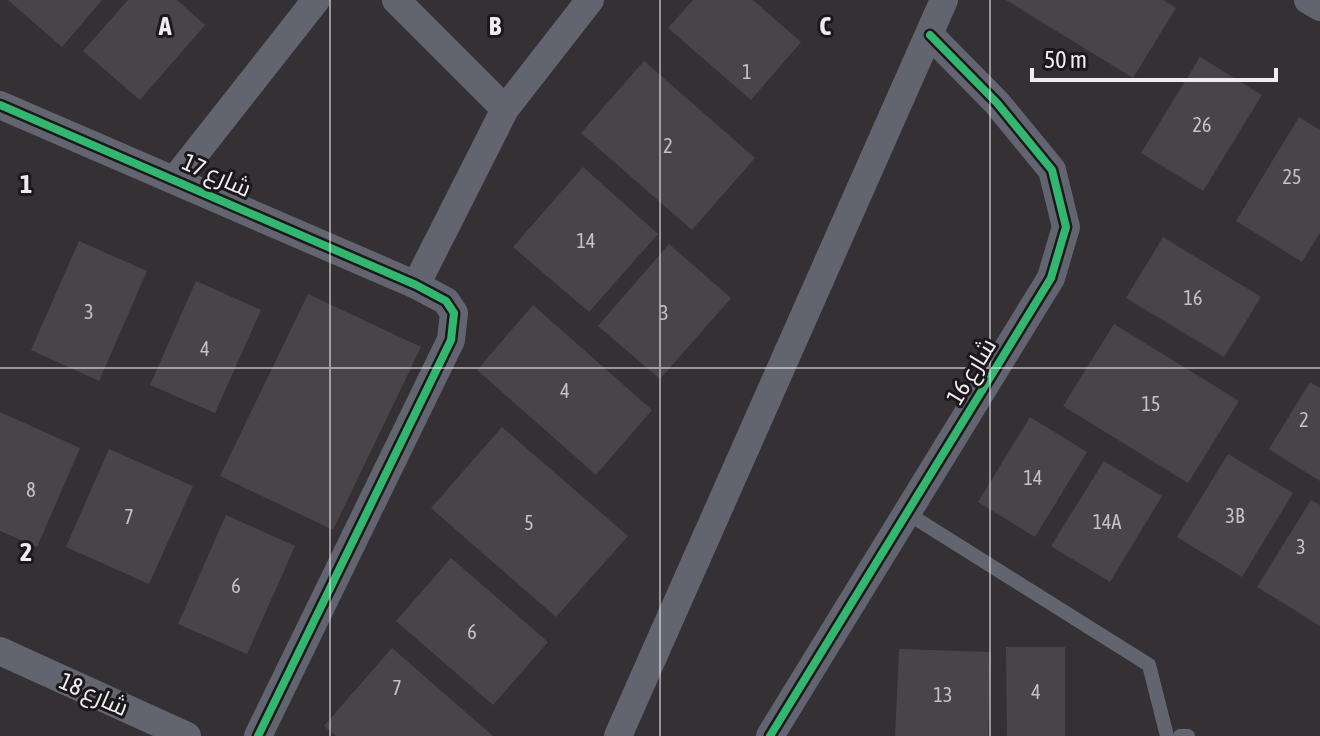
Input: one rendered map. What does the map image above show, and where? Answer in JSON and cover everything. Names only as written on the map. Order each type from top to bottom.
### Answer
[{"type":"street","name":"شارع 17","points":[[176,178],[316,0]]},
{"type":"street","points":[[396,0],[505,109]]},
{"type":"street","points":[[416,285],[505,109],[590,0]]},
{"type":"street","points":[[618,736],[944,0]]},
{"type":"street","points":[[1308,0],[1320,7]]},
{"type":"street","name":"شارع 16","points":[[770,736],[1051,278],[1066,227],[1052,170],[997,103],[930,35]]},
{"type":"street","name":"شارع 17","points":[[0,105],[176,178],[416,285],[446,301],[454,313],[451,340],[258,736]]},
{"type":"street","name":"شارع 18","points":[[0,651],[187,736]]},
{"type":"lane","points":[[907,513],[1149,665],[1167,736]]},
{"type":"lane","points":[[1180,736],[1188,736]]},
{"type":"building","points":[[8,0],[102,0],[62,47]]},
{"type":"building","points":[[128,0],[177,0],[205,25],[140,100],[83,51]]},
{"type":"building","points":[[693,0],[753,0],[801,42],[751,100],[668,28]]},
{"type":"building","points":[[1006,0],[1163,0],[1176,8],[1133,78]]},
{"type":"building","points":[[1200,57],[1262,95],[1203,191],[1141,153]]},
{"type":"building","points":[[644,61],[755,158],[692,230],[581,133]]},
{"type":"building","points":[[1299,117],[1320,130],[1320,233],[1302,262],[1236,221]]},
{"type":"building","points":[[583,167],[658,234],[589,312],[513,247]]},
{"type":"building","points":[[1163,237],[1261,297],[1224,357],[1126,298]]},
{"type":"building","points":[[79,241],[147,271],[99,381],[31,350]]},
{"type":"building","points":[[669,244],[731,298],[660,379],[598,326]]},
{"type":"building","points":[[196,281],[261,310],[215,413],[150,385]]},
{"type":"building","points":[[308,294],[421,347],[333,530],[220,476]]},
{"type":"building","points":[[533,305],[652,410],[596,475],[477,370]]},
{"type":"building","points":[[1114,324],[1239,401],[1188,483],[1063,406]]},
{"type":"building","points":[[1310,382],[1320,388],[1320,481],[1269,449]]},
{"type":"building","points":[[0,412],[80,448],[37,547],[0,531]]},
{"type":"building","points":[[1030,417],[1087,452],[1035,537],[978,502]]},
{"type":"building","points":[[502,427],[628,536],[556,617],[431,508]]},
{"type":"building","points":[[109,449],[193,486],[149,584],[66,547]]},
{"type":"building","points":[[1228,454],[1293,493],[1242,577],[1177,537]]},
{"type":"building","points":[[1104,461],[1162,496],[1110,582],[1051,546]]},
{"type":"building","points":[[1311,500],[1320,505],[1320,626],[1257,587]]},
{"type":"building","points":[[226,515],[295,546],[247,654],[178,624]]},
{"type":"building","points":[[451,558],[548,642],[493,705],[396,621]]},
{"type":"building","points":[[1006,647],[1065,647],[1065,736],[1007,736]]},
{"type":"building","points":[[392,648],[493,736],[336,736],[324,726]]},
{"type":"building","points":[[899,649],[991,652],[988,736],[895,736]]},
{"type":"cycle path","points":[[770,736],[1051,278],[1066,227],[1052,170],[997,103],[930,35]]},
{"type":"cycle path","points":[[0,105],[416,285],[446,301],[454,313],[451,340],[258,736]]}]
